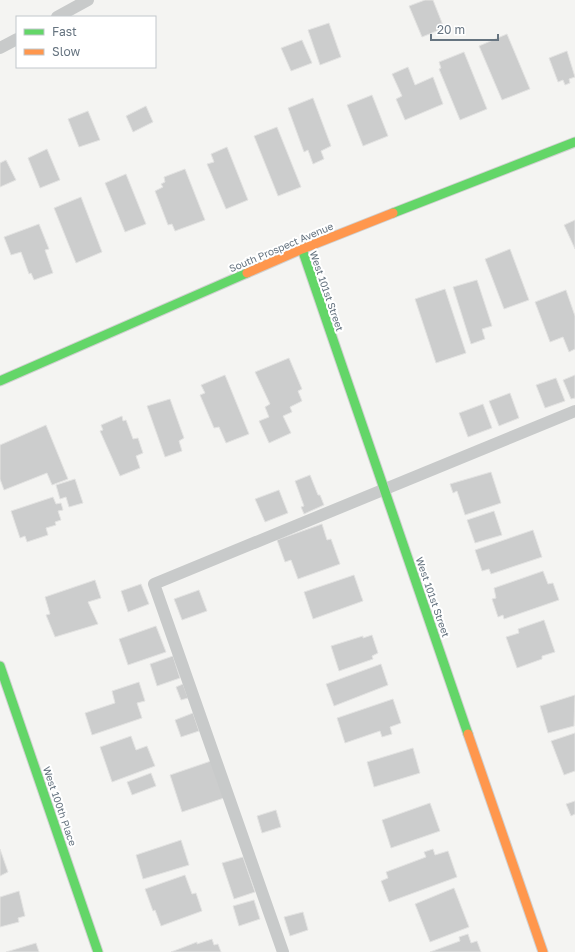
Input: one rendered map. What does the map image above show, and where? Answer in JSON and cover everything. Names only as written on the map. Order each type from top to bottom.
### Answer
[{"type":"street","name":"South Prospect Avenue","points":[[0,381],[302,249],[575,142]]},
{"type":"street","name":"West 101st Street","points":[[302,249],[543,952]]},
{"type":"street","name":"West 100th Place","points":[[0,666],[98,952]]},
{"type":"lane","points":[[59,16],[88,0]]},
{"type":"lane","points":[[0,48],[16,40]]},
{"type":"lane","points":[[283,952],[154,584],[384,488],[575,411]]},
{"type":"building","points":[[425,0],[433,0],[444,28],[422,37],[409,6]]},
{"type":"building","points":[[329,23],[341,57],[320,65],[308,30]]},
{"type":"building","points":[[507,34],[530,89],[502,100],[479,46]]},
{"type":"building","points":[[302,40],[312,63],[291,71],[281,48]]},
{"type":"building","points":[[567,51],[575,77],[569,79],[570,83],[565,85],[563,80],[558,82],[549,58]]},
{"type":"building","points":[[464,52],[487,109],[460,120],[439,69],[441,68],[439,62]]},
{"type":"building","points":[[408,67],[415,85],[433,77],[443,104],[405,120],[396,99],[402,96],[392,74]]},
{"type":"building","points":[[372,95],[388,136],[363,146],[347,105]]},
{"type":"building","points":[[313,98],[331,146],[321,151],[324,159],[313,164],[308,150],[304,152],[288,108]]},
{"type":"building","points":[[146,106],[153,122],[133,132],[126,116]]},
{"type":"building","points":[[88,111],[100,140],[79,147],[68,119]]},
{"type":"building","points":[[277,127],[301,187],[278,196],[254,136]]},
{"type":"building","points":[[227,147],[248,200],[226,209],[207,164],[214,162],[211,154]]},
{"type":"building","points":[[47,149],[60,180],[40,188],[28,158]]},
{"type":"building","points":[[6,160],[16,180],[0,187],[0,163]]},
{"type":"building","points":[[185,169],[205,220],[175,231],[172,224],[168,225],[155,191],[163,187],[161,184],[165,182],[164,177]]},
{"type":"building","points":[[126,174],[146,224],[125,232],[105,183]]},
{"type":"building","points":[[81,197],[102,252],[76,263],[54,208]]},
{"type":"building","points":[[575,220],[575,249],[564,225]]},
{"type":"building","points":[[39,224],[49,249],[45,250],[53,273],[34,280],[31,273],[29,274],[21,252],[11,255],[4,237]]},
{"type":"building","points":[[510,249],[529,300],[504,309],[485,259]]},
{"type":"building","points":[[477,280],[492,326],[482,329],[485,339],[471,344],[453,287]]},
{"type":"building","points":[[445,289],[466,353],[436,363],[415,299]]},
{"type":"building","points":[[566,290],[575,316],[575,349],[569,352],[563,337],[550,342],[535,302]]},
{"type":"building","points":[[289,358],[302,389],[298,391],[302,401],[290,407],[292,412],[283,416],[291,433],[269,443],[259,421],[269,417],[265,407],[270,404],[255,372]]},
{"type":"building","points":[[225,375],[249,434],[226,443],[219,427],[214,428],[200,395],[205,393],[201,385]]},
{"type":"building","points":[[575,375],[575,398],[571,399],[563,380]]},
{"type":"building","points":[[556,378],[565,401],[545,408],[536,385]]},
{"type":"building","points":[[510,393],[519,418],[499,426],[489,401]]},
{"type":"building","points":[[170,399],[184,438],[179,441],[182,451],[165,457],[147,406]]},
{"type":"building","points":[[483,404],[492,428],[468,437],[459,413]]},
{"type":"building","points":[[122,416],[123,421],[126,420],[133,439],[138,438],[143,453],[136,456],[140,468],[120,476],[100,431],[103,430],[101,425]]},
{"type":"building","points":[[46,425],[68,479],[52,485],[47,473],[4,490],[0,479],[0,445]]},
{"type":"building","points":[[491,472],[501,503],[465,515],[457,491],[453,493],[450,484]]},
{"type":"building","points":[[310,475],[318,495],[320,495],[324,505],[304,514],[301,507],[304,506],[295,481]]},
{"type":"building","points":[[75,479],[83,503],[69,507],[66,497],[60,499],[56,485]]},
{"type":"building","points":[[279,490],[288,513],[265,522],[255,499]]},
{"type":"building","points":[[53,497],[56,504],[61,503],[63,510],[58,511],[61,520],[55,522],[56,525],[46,528],[48,535],[27,542],[25,536],[20,538],[11,511]]},
{"type":"building","points":[[494,511],[502,535],[475,543],[467,520]]},
{"type":"building","points":[[322,524],[327,540],[331,539],[340,564],[298,579],[291,560],[285,562],[277,540]]},
{"type":"building","points":[[533,530],[542,557],[491,574],[489,569],[482,571],[475,550]]},
{"type":"building","points":[[543,571],[548,584],[553,583],[559,600],[504,619],[503,615],[498,617],[492,599],[496,598],[494,588]]},
{"type":"building","points":[[354,575],[363,601],[313,619],[304,592]]},
{"type":"building","points":[[95,580],[101,598],[88,602],[98,624],[55,637],[46,615],[50,614],[45,597]]},
{"type":"building","points":[[141,584],[149,604],[128,612],[121,591]]},
{"type":"building","points":[[199,590],[207,611],[182,620],[174,599]]},
{"type":"building","points":[[544,620],[555,652],[542,656],[542,659],[517,668],[506,637],[519,633],[518,629]]},
{"type":"building","points":[[156,626],[166,652],[128,665],[119,639]]},
{"type":"building","points":[[372,635],[378,653],[372,656],[373,659],[339,671],[331,646],[363,636],[363,638]]},
{"type":"building","points":[[173,656],[180,678],[157,686],[150,664]]},
{"type":"building","points":[[381,664],[388,685],[334,706],[326,684]]},
{"type":"building","points":[[139,682],[145,701],[137,703],[142,718],[92,735],[85,713],[115,703],[112,691]]},
{"type":"building","points":[[183,684],[188,698],[181,700],[176,687]]},
{"type":"building","points":[[575,695],[574,726],[548,733],[540,706]]},
{"type":"building","points":[[393,699],[401,723],[390,727],[392,734],[382,737],[380,731],[345,743],[337,718]]},
{"type":"building","points":[[193,713],[199,731],[181,737],[175,720]]},
{"type":"building","points":[[575,733],[575,771],[564,775],[551,741]]},
{"type":"building","points":[[131,736],[136,750],[147,746],[155,766],[112,782],[100,747]]},
{"type":"building","points":[[413,748],[420,773],[374,787],[367,762]]},
{"type":"building","points":[[211,761],[224,798],[182,812],[170,775]]},
{"type":"building","points":[[151,773],[156,786],[132,795],[127,782]]},
{"type":"building","points":[[575,801],[575,814],[571,816],[566,804]]},
{"type":"building","points":[[430,803],[440,831],[391,848],[382,820]]},
{"type":"building","points":[[276,810],[281,827],[262,833],[257,816]]},
{"type":"building","points":[[181,840],[189,865],[143,879],[136,855]]},
{"type":"building","points":[[0,849],[8,872],[0,876]]},
{"type":"building","points":[[433,849],[435,855],[448,851],[457,877],[389,902],[381,881],[388,878],[386,872],[426,857],[424,852]]},
{"type":"building","points":[[243,857],[255,892],[234,899],[222,863]]},
{"type":"building","points":[[185,875],[192,894],[196,893],[202,911],[161,926],[155,910],[153,911],[145,889]]},
{"type":"building","points":[[454,888],[469,927],[430,942],[415,904]]},
{"type":"building","points":[[19,891],[25,916],[18,918],[19,922],[0,927],[0,897]]},
{"type":"building","points":[[254,900],[260,919],[239,926],[233,906]]},
{"type":"building","points":[[303,912],[308,930],[290,936],[284,917]]},
{"type":"building","points":[[468,934],[471,943],[477,941],[481,952],[430,952],[460,941],[459,937]]},
{"type":"building","points":[[212,939],[214,945],[218,944],[221,952],[171,952],[197,942],[197,944]]},
{"type":"building","points":[[36,943],[39,952],[6,952]]},
{"type":"traffic: fast","points":[[393,213],[575,142]]},
{"type":"traffic: fast","points":[[302,249],[468,734]]},
{"type":"traffic: fast","points":[[0,381],[247,273]]},
{"type":"traffic: fast","points":[[0,666],[98,952]]},
{"type":"traffic: slow","points":[[247,273],[302,249],[393,213]]},
{"type":"traffic: slow","points":[[468,734],[543,952]]}]
